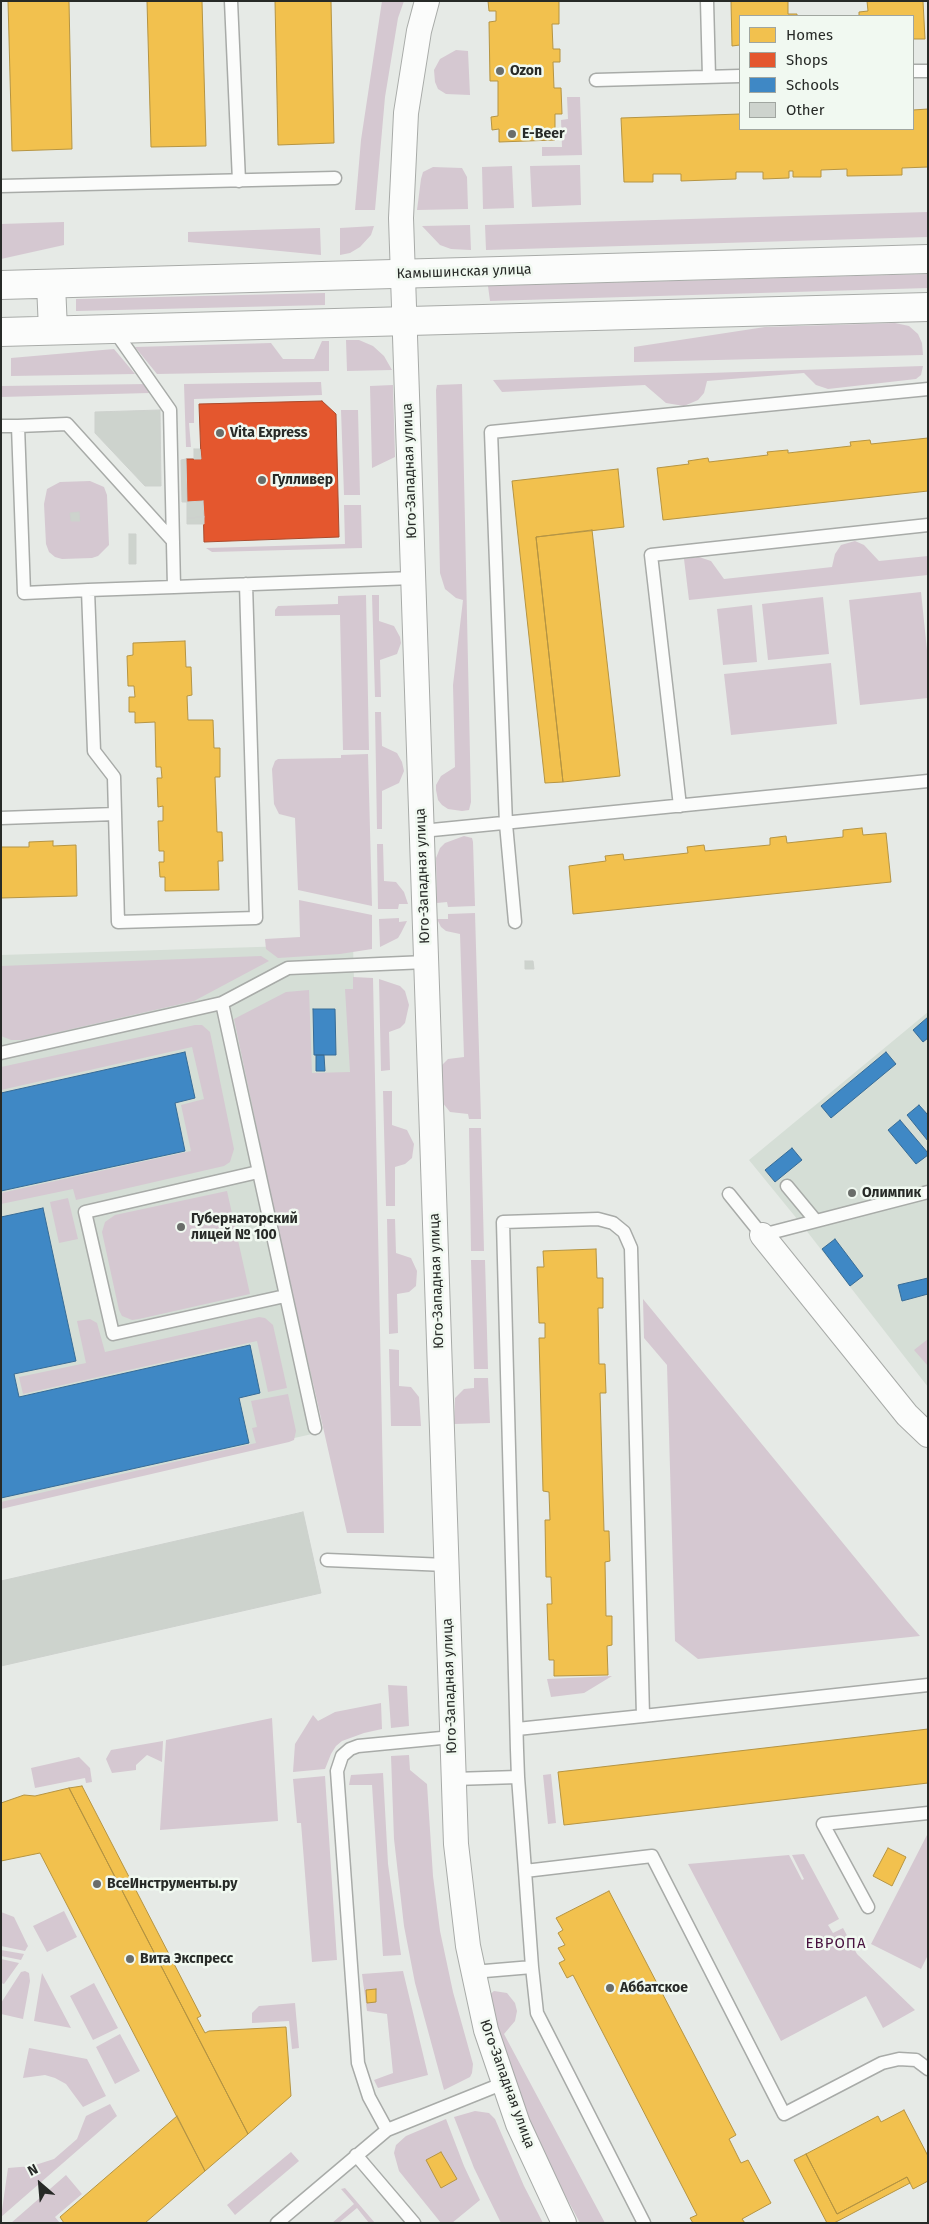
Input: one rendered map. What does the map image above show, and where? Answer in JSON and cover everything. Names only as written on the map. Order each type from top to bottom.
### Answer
[{"type":"street","name":"Юго-Западная улица","points":[[427,1],[419,31],[406,113],[401,218],[456,1844],[468,1946],[486,2030],[518,2124],[564,2223]]},
{"type":"street","name":"Камышинская улица","points":[[1,285],[928,258]]},
{"type":"street","points":[[51,284],[52,330]]},
{"type":"street","points":[[1,332],[928,307]]},
{"type":"street","points":[[762,1235],[907,1415],[928,1435]]},
{"type":"lane","points":[[231,1],[239,181]]},
{"type":"lane","points":[[707,1],[709,77]]},
{"type":"lane","points":[[914,71],[928,71]]},
{"type":"lane","points":[[596,80],[739,76]]},
{"type":"lane","points":[[1,186],[335,178]]},
{"type":"lane","points":[[113,329],[170,410],[174,587]]},
{"type":"lane","points":[[515,922],[506,824],[491,432],[928,389]]},
{"type":"lane","points":[[1,426],[67,424],[173,541]]},
{"type":"lane","points":[[18,426],[24,593],[413,578]]},
{"type":"lane","points":[[680,806],[651,555],[928,525]]},
{"type":"lane","points":[[88,590],[94,751],[114,777],[118,922],[256,918],[246,584]]},
{"type":"lane","points":[[422,830],[506,824],[928,781]]},
{"type":"lane","points":[[1,818],[115,814]]},
{"type":"lane","points":[[1,1053],[222,1004],[288,968],[426,962]]},
{"type":"lane","points":[[222,1004],[315,1428]]},
{"type":"lane","points":[[258,1172],[85,1212],[113,1334],[285,1296]]},
{"type":"lane","points":[[786,1186],[816,1221]]},
{"type":"lane","points":[[729,1194],[762,1235],[928,1192]]},
{"type":"lane","points":[[644,1716],[631,1248],[624,1232],[613,1223],[598,1220],[503,1222],[518,1777],[537,2013],[644,2223]]},
{"type":"lane","points":[[327,1560],[446,1565]]},
{"type":"lane","points":[[517,1729],[928,1685]]},
{"type":"lane","points":[[387,2130],[369,2097],[358,2063],[337,1771],[342,1756],[350,1748],[452,1737]]},
{"type":"lane","points":[[454,1779],[518,1777]]},
{"type":"lane","points":[[868,1907],[823,1824],[928,1813]]},
{"type":"lane","points":[[525,1871],[652,1856],[784,2114],[882,2063],[899,2059],[916,2060],[928,2069]]},
{"type":"lane","points":[[474,1972],[532,1967]]},
{"type":"lane","points":[[277,2223],[387,2130],[504,2084]]},
{"type":"lane","points":[[356,2156],[406,2220]]},
{"type":"shaded area","points":[[382,1],[404,1],[398,18],[385,97],[375,210],[355,210],[361,140]]},
{"type":"shaded area","points":[[456,50],[468,51],[470,95],[446,94],[438,89],[435,82],[434,70],[440,59]]},
{"type":"shaded area","points":[[567,97],[580,97],[582,155],[542,156],[542,147],[562,147],[561,120],[568,119]]},
{"type":"shaded area","points":[[580,165],[581,205],[532,207],[530,166]]},
{"type":"shaded area","points":[[512,166],[514,208],[483,209],[482,167]]},
{"type":"shaded area","points":[[433,167],[462,168],[467,177],[468,209],[417,210],[423,172]]},
{"type":"shaded area","points":[[928,212],[928,237],[486,250],[485,225]]},
{"type":"shaded area","points":[[64,222],[64,245],[1,259],[1,224]]},
{"type":"shaded area","points":[[470,225],[471,250],[451,249],[440,245],[422,226]]},
{"type":"shaded area","points":[[374,226],[371,235],[360,247],[350,253],[340,255],[340,228]]},
{"type":"shaded area","points":[[320,228],[321,255],[188,242],[188,232]]},
{"type":"shaded area","points":[[928,274],[928,288],[490,301],[488,286]]},
{"type":"shaded area","points":[[325,293],[325,305],[76,311],[76,299]]},
{"type":"shaded area","points":[[895,323],[909,326],[918,334],[922,343],[923,355],[634,362],[634,347],[765,327]]},
{"type":"shaded area","points":[[346,340],[359,340],[373,346],[384,356],[392,370],[347,371]]},
{"type":"shaded area","points":[[322,341],[329,341],[329,371],[157,374],[135,347],[271,343],[283,359],[314,359]]},
{"type":"shaded area","points":[[114,349],[135,374],[11,376],[11,358]]},
{"type":"shaded area","points":[[923,366],[921,375],[916,379],[828,389],[816,385],[804,373],[707,381],[704,393],[698,400],[684,406],[666,403],[645,385],[502,392],[493,380]]},
{"type":"shaded area","points":[[321,382],[322,395],[194,399],[194,423],[189,423],[191,447],[186,447],[184,384]]},
{"type":"shaded area","points":[[148,384],[149,393],[1,397],[1,386]]},
{"type":"shaded area","points":[[462,384],[471,802],[469,810],[462,811],[448,809],[442,805],[438,800],[436,790],[436,785],[441,776],[455,767],[453,685],[463,600],[456,598],[445,589],[440,573],[436,390],[437,385]]},
{"type":"shaded area","points":[[393,385],[395,457],[372,468],[370,386]]},
{"type":"shaded area","points":[[341,410],[358,410],[360,495],[344,495]]},
{"type":"shaded area","points":[[90,481],[104,487],[107,495],[109,545],[98,556],[92,558],[62,559],[55,557],[49,552],[46,544],[44,504],[47,489],[60,482]]},
{"type":"shaded area","points":[[344,505],[361,505],[362,548],[212,552],[206,548],[345,544]]},
{"type":"shaded area","points":[[855,541],[864,545],[879,561],[928,556],[928,575],[689,600],[684,559],[699,557],[711,561],[724,579],[832,567],[835,554],[841,545]]},
{"type":"shaded area","points":[[921,592],[928,660],[928,698],[860,705],[849,600]]},
{"type":"shaded area","points":[[366,595],[369,750],[343,750],[340,615],[275,616],[275,610],[278,606],[338,604],[338,596]]},
{"type":"shaded area","points":[[372,595],[379,595],[379,621],[394,626],[401,643],[397,654],[380,660],[381,697],[375,697]]},
{"type":"shaded area","points":[[823,597],[829,654],[768,660],[762,604]]},
{"type":"shaded area","points":[[752,605],[757,662],[723,665],[717,609]]},
{"type":"shaded area","points":[[831,663],[837,724],[731,735],[724,674]]},
{"type":"shaded area","points":[[375,712],[381,712],[382,746],[397,753],[404,771],[399,783],[382,791],[382,829],[377,829]]},
{"type":"shaded area","points":[[368,754],[372,906],[298,890],[295,818],[279,814],[274,804],[272,769],[275,761],[278,759],[341,758],[341,755]]},
{"type":"shaded area","points":[[464,836],[472,838],[473,842],[475,906],[448,907],[447,902],[437,903],[436,858],[440,848],[445,843]]},
{"type":"shaded area","points":[[377,844],[383,844],[384,881],[396,882],[404,892],[408,904],[399,904],[398,909],[378,909]]},
{"type":"shaded area","points":[[299,900],[372,915],[372,949],[340,954],[278,958],[266,949],[265,939],[300,937]]},
{"type":"shaded area","points":[[475,913],[481,1119],[469,1119],[468,1114],[450,1112],[442,1102],[440,1068],[448,1059],[464,1057],[460,934],[446,931],[441,927],[437,919],[448,919],[448,914]]},
{"type":"shaded area","points":[[399,918],[399,922],[407,921],[398,938],[380,947],[379,919]]},
{"type":"shaded area","name":"Губернаторский лицей № 100","points":[[353,944],[365,1373],[310,1382],[321,1432],[1,1504],[1,955]]},
{"type":"shaded area","points":[[261,956],[269,961],[194,1001],[24,1040],[11,1040],[1,1036],[1,966]]},
{"type":"shaded area","points":[[353,977],[373,978],[384,1533],[347,1533],[279,1233],[234,1019],[286,992],[309,990],[312,1073],[350,1072],[345,989],[353,989]]},
{"type":"shaded area","points":[[379,979],[400,986],[405,991],[409,1005],[405,1023],[400,1028],[389,1032],[390,1070],[381,1071]]},
{"type":"shaded area","name":"Олимпик","points":[[928,1012],[928,1387],[749,1160]]},
{"type":"shaded area","points":[[202,1025],[210,1032],[234,1149],[230,1162],[224,1166],[76,1200],[73,1189],[1,1204],[1,1193],[191,1151],[181,1105],[204,1099],[192,1047],[1,1090],[1,1067]]},
{"type":"shaded area","points":[[383,1091],[392,1091],[392,1125],[407,1130],[414,1144],[412,1158],[405,1164],[395,1167],[395,1206],[386,1206]]},
{"type":"shaded area","points":[[469,1128],[481,1128],[484,1251],[471,1251]]},
{"type":"shaded area","points":[[227,1191],[250,1294],[139,1319],[132,1320],[122,1316],[119,1310],[102,1232],[105,1222],[115,1215]]},
{"type":"shaded area","points":[[68,1198],[78,1239],[59,1243],[50,1202]]},
{"type":"shaded area","points":[[387,1219],[395,1219],[396,1253],[411,1258],[417,1271],[416,1286],[409,1292],[397,1294],[398,1333],[389,1334]]},
{"type":"shaded area","points":[[471,1260],[485,1260],[488,1369],[474,1369]]},
{"type":"shaded area","points":[[643,1299],[920,1636],[698,1659],[675,1641],[667,1365],[644,1338]]},
{"type":"shaded area","points":[[259,1317],[265,1318],[273,1325],[287,1388],[268,1392],[257,1341],[23,1394],[19,1377],[86,1363],[77,1321],[90,1319],[97,1323],[105,1352]]},
{"type":"shaded area","points":[[928,1339],[928,1366],[914,1350]]},
{"type":"shaded area","points":[[389,1349],[399,1350],[399,1386],[411,1387],[419,1397],[421,1426],[391,1426]]},
{"type":"shaded area","points":[[474,1378],[488,1378],[490,1423],[454,1424],[455,1398],[464,1389],[474,1388]]},
{"type":"shaded area","points":[[288,1394],[296,1431],[294,1440],[1,1509],[1,1502],[256,1443],[252,1428],[257,1427],[251,1401]]},
{"type":"shaded area","points":[[612,1676],[584,1693],[551,1697],[547,1679]]},
{"type":"shaded area","points":[[388,1685],[407,1686],[409,1726],[391,1728]]},
{"type":"shaded area","points":[[381,1703],[382,1729],[342,1741],[331,1754],[325,1769],[293,1772],[295,1744],[313,1715],[318,1721],[335,1712]]},
{"type":"shaded area","points":[[272,1718],[278,1821],[160,1830],[166,1740]]},
{"type":"shaded area","points":[[163,1741],[162,1762],[147,1755],[136,1765],[136,1770],[112,1773],[106,1759],[111,1750]]},
{"type":"shaded area","points":[[409,1755],[410,1770],[427,1784],[433,1876],[440,1931],[453,1992],[473,2064],[470,2077],[444,2090],[415,1983],[404,1926],[394,1839],[391,1756]]},
{"type":"shaded area","points":[[79,1757],[90,1768],[92,1782],[86,1783],[85,1778],[35,1788],[31,1768]]},
{"type":"shaded area","points":[[383,1773],[388,1864],[401,1955],[383,1956],[372,1785],[349,1785],[351,1775]]},
{"type":"shaded area","points":[[551,1774],[556,1823],[548,1824],[543,1775]]},
{"type":"shaded area","points":[[325,1776],[337,1960],[312,1962],[301,1823],[297,1823],[293,1779]]},
{"type":"shaded area","points":[[928,1833],[928,1955],[921,1969],[871,1944]]},
{"type":"shaded area","points":[[804,1854],[839,1919],[828,1925],[833,1933],[843,1928],[857,1954],[915,2010],[883,2028],[866,1996],[781,2041],[688,1864],[789,1855],[802,1880],[804,1879],[792,1855]]},
{"type":"shaded area","points":[[64,1911],[77,1937],[47,1952],[33,1926]]},
{"type":"shaded area","points":[[1,1912],[14,1917],[28,1946],[25,1951],[1,1946]]},
{"type":"shaded area","points":[[1,1950],[24,1954],[21,1960],[1,1956]]},
{"type":"shaded area","points":[[1,1959],[19,1963],[4,1984],[1,1983]]},
{"type":"shaded area","points":[[403,1971],[428,2075],[378,2088],[374,2080],[393,2073],[387,2014],[367,2011],[362,1974]]},
{"type":"shaded area","points":[[21,1972],[29,1973],[30,1981],[23,2019],[1,2014],[1,2003]]},
{"type":"shaded area","points":[[42,1973],[71,2028],[34,2021]]},
{"type":"shaded area","points":[[94,1983],[118,2028],[93,2040],[70,1996]]},
{"type":"shaded area","points":[[494,1991],[507,1993],[515,2003],[517,2011],[515,2021],[504,2034],[605,2223],[580,2223],[536,2141],[511,2079],[489,1995]]},
{"type":"shaded area","points":[[295,2003],[299,2048],[292,2049],[289,2021],[252,2023],[252,2013],[259,2006]]},
{"type":"shaded area","points":[[120,2034],[140,2071],[115,2084],[96,2047]]},
{"type":"shaded area","points":[[29,2048],[87,2059],[106,2096],[83,2107],[66,2084],[55,2078],[45,2075],[23,2078]]},
{"type":"shaded area","points":[[110,2104],[117,2116],[1,2217],[8,2168],[32,2166],[54,2159],[77,2139],[86,2116]]},
{"type":"shaded area","points":[[475,2111],[489,2113],[495,2119],[524,2186],[543,2223],[501,2223],[474,2168],[454,2117]]},
{"type":"shaded area","points":[[446,2119],[464,2166],[480,2200],[452,2223],[441,2223],[399,2171],[394,2153],[396,2145],[406,2136]]},
{"type":"shaded area","points":[[291,2152],[299,2161],[235,2215],[227,2205]]},
{"type":"shaded area","points":[[66,2175],[82,2194],[55,2217],[60,2223],[11,2223]]},
{"type":"shaded area","points":[[345,2188],[375,2223],[369,2223],[357,2208],[339,2223],[332,2223],[354,2204],[341,2189]]},
{"type":"building: Homes","points":[[8,1],[69,1],[72,149],[12,151]]},
{"type":"building: Homes","points":[[147,1],[202,1],[206,146],[151,147]]},
{"type":"building: Homes","points":[[275,1],[331,1],[334,143],[278,145]]},
{"type":"building: Homes","points":[[488,1],[559,1],[559,24],[552,24],[553,49],[560,49],[560,62],[553,62],[554,88],[561,88],[562,114],[555,114],[555,140],[499,142],[499,129],[492,130],[491,117],[498,116],[498,81],[490,81],[489,22],[496,21],[496,11],[489,11]]},
{"type":"building: Homes","points":[[731,1],[788,1],[788,14],[797,14],[739,15],[739,45],[732,46]]},
{"type":"building: Homes","points":[[867,1],[923,1],[925,39],[914,39],[914,15],[859,15],[859,12],[868,11]]},
{"type":"building: Homes","points":[[928,109],[928,167],[902,168],[902,175],[847,176],[847,169],[821,170],[821,177],[793,177],[793,171],[789,171],[789,178],[763,179],[763,172],[736,172],[736,179],[681,181],[681,174],[653,174],[653,182],[624,182],[621,118],[739,114],[739,130],[914,130],[914,110]]},
{"type":"building: Homes","points":[[928,438],[928,491],[663,520],[657,468],[689,464],[688,461],[708,458],[709,462],[768,455],[767,452],[788,450],[788,453],[851,446],[850,442],[870,440],[871,444]]},
{"type":"building: Homes","points":[[618,469],[624,527],[536,537],[563,782],[545,783],[512,481]]},
{"type":"building: Homes","points":[[592,530],[620,776],[563,782],[536,537]]},
{"type":"building: Homes","points":[[185,641],[186,667],[191,667],[192,695],[187,696],[188,720],[213,720],[214,748],[220,748],[220,777],[215,777],[217,832],[222,832],[223,861],[218,861],[219,890],[165,891],[165,877],[160,877],[159,862],[164,862],[164,851],[159,851],[158,821],[163,821],[163,806],[158,807],[157,778],[162,778],[161,767],[156,767],[155,722],[135,723],[135,712],[129,712],[129,697],[135,697],[134,686],[128,686],[127,656],[133,655],[133,643]]},
{"type":"building: Homes","points":[[862,828],[863,835],[886,833],[891,882],[573,914],[569,866],[606,861],[605,856],[623,854],[624,860],[688,853],[687,847],[704,845],[705,851],[770,845],[770,838],[786,836],[787,843],[843,837],[843,830]]},
{"type":"building: Homes","points":[[53,841],[53,846],[76,845],[77,896],[1,898],[1,847],[29,847],[29,842]]},
{"type":"building: Homes","points":[[596,1249],[597,1278],[603,1278],[603,1308],[598,1308],[599,1364],[605,1364],[606,1393],[600,1393],[604,1531],[609,1531],[610,1561],[605,1562],[606,1616],[612,1616],[612,1645],[607,1646],[608,1675],[554,1676],[554,1660],[549,1660],[547,1604],[552,1604],[551,1577],[546,1577],[545,1520],[550,1520],[549,1492],[543,1491],[539,1338],[545,1338],[545,1323],[539,1323],[537,1267],[544,1267],[543,1251]]},
{"type":"building: Homes","points":[[928,1729],[928,1783],[564,1825],[558,1772]]},
{"type":"building: Homes","points":[[82,1786],[201,2016],[197,2018],[205,2033],[209,2031],[286,2027],[291,2096],[248,2134],[69,1788]]},
{"type":"building: Homes","points":[[69,1788],[248,2134],[205,2171],[40,1853],[1,1861],[1,1803],[24,1795],[35,1796]]},
{"type":"building: Homes","points":[[888,1848],[906,1857],[892,1886],[873,1876]]},
{"type":"building: Homes","points":[[609,1891],[736,2135],[729,2139],[741,2163],[748,2160],[771,2203],[742,2219],[745,2223],[693,2223],[690,2218],[697,2215],[573,1975],[567,1978],[559,1963],[565,1960],[558,1948],[565,1945],[558,1933],[563,1930],[556,1918]]},
{"type":"building: Homes","points":[[376,1989],[376,2002],[367,2003],[366,1990]]},
{"type":"building: Homes","points":[[904,2110],[928,2156],[928,2181],[913,2189],[907,2177],[837,2214],[806,2154],[878,2116],[881,2122]]},
{"type":"building: Homes","points":[[177,2116],[205,2171],[145,2223],[64,2223],[60,2217]]},
{"type":"building: Homes","points":[[441,2152],[457,2179],[441,2188],[426,2160]]},
{"type":"building: Homes","points":[[806,2154],[837,2214],[907,2177],[910,2183],[834,2223],[827,2223],[794,2160]]},
{"type":"building: Shops","name":"Гулливер","points":[[322,401],[336,414],[339,537],[204,542],[203,501],[187,502],[186,459],[201,459],[199,404]]},
{"type":"building: Schools","points":[[313,1009],[335,1009],[336,1055],[314,1055]]},
{"type":"building: Schools","points":[[928,1017],[928,1038],[923,1042],[913,1030]]},
{"type":"building: Schools","points":[[185,1052],[195,1098],[175,1103],[185,1151],[1,1191],[1,1093]]},
{"type":"building: Schools","points":[[886,1052],[896,1064],[831,1118],[821,1106]]},
{"type":"building: Schools","points":[[316,1055],[324,1055],[325,1071],[316,1071]]},
{"type":"building: Schools","points":[[919,1105],[928,1115],[928,1141],[907,1115]]},
{"type":"building: Schools","points":[[900,1120],[928,1153],[916,1164],[888,1130]]},
{"type":"building: Schools","points":[[792,1148],[802,1160],[775,1182],[765,1170]]},
{"type":"building: Schools","points":[[43,1208],[76,1361],[14,1374],[19,1397],[250,1345],[260,1393],[239,1398],[249,1443],[1,1498],[1,1217]]},
{"type":"building: Schools","points":[[835,1239],[863,1276],[850,1286],[822,1249]]},
{"type":"building: Schools","points":[[928,1278],[928,1294],[902,1301],[898,1285]]},
{"type":"building: Other","points":[[160,410],[161,486],[145,486],[95,433],[95,412]]},
{"type":"building: Other","points":[[194,449],[200,449],[201,459],[194,459]]},
{"type":"building: Other","points":[[186,459],[187,502],[182,502],[181,460]]},
{"type":"building: Other","points":[[203,501],[204,517],[187,518],[187,502]]},
{"type":"building: Other","points":[[79,512],[80,521],[71,521],[70,513]]},
{"type":"building: Other","points":[[204,517],[204,524],[187,524],[187,518]]},
{"type":"building: Other","points":[[129,534],[136,534],[136,564],[129,564]]},
{"type":"building: Other","points":[[525,961],[533,961],[534,969],[525,969]]},
{"type":"building: Other","points":[[303,1512],[321,1593],[1,1666],[1,1581]]},
{"type":"place","name":"Ozon","points":[[500,71]]},
{"type":"place","name":"E-Beer","points":[[512,134]]},
{"type":"place","name":"Vita Express","points":[[220,433]]},
{"type":"place","name":"Гулливер","points":[[262,480]]},
{"type":"place","name":"Олимпик","points":[[852,1193]]},
{"type":"place","name":"Губернаторский лицей № 100","points":[[181,1227]]},
{"type":"place","name":"ВсеИнструменты.ру","points":[[97,1884]]},
{"type":"place","name":"Вита Экспресс","points":[[130,1959]]},
{"type":"place","name":"Аббатское","points":[[610,1988]]},
{"type":"district","name":"ЕВРОПА","points":[[836,1944]]}]
